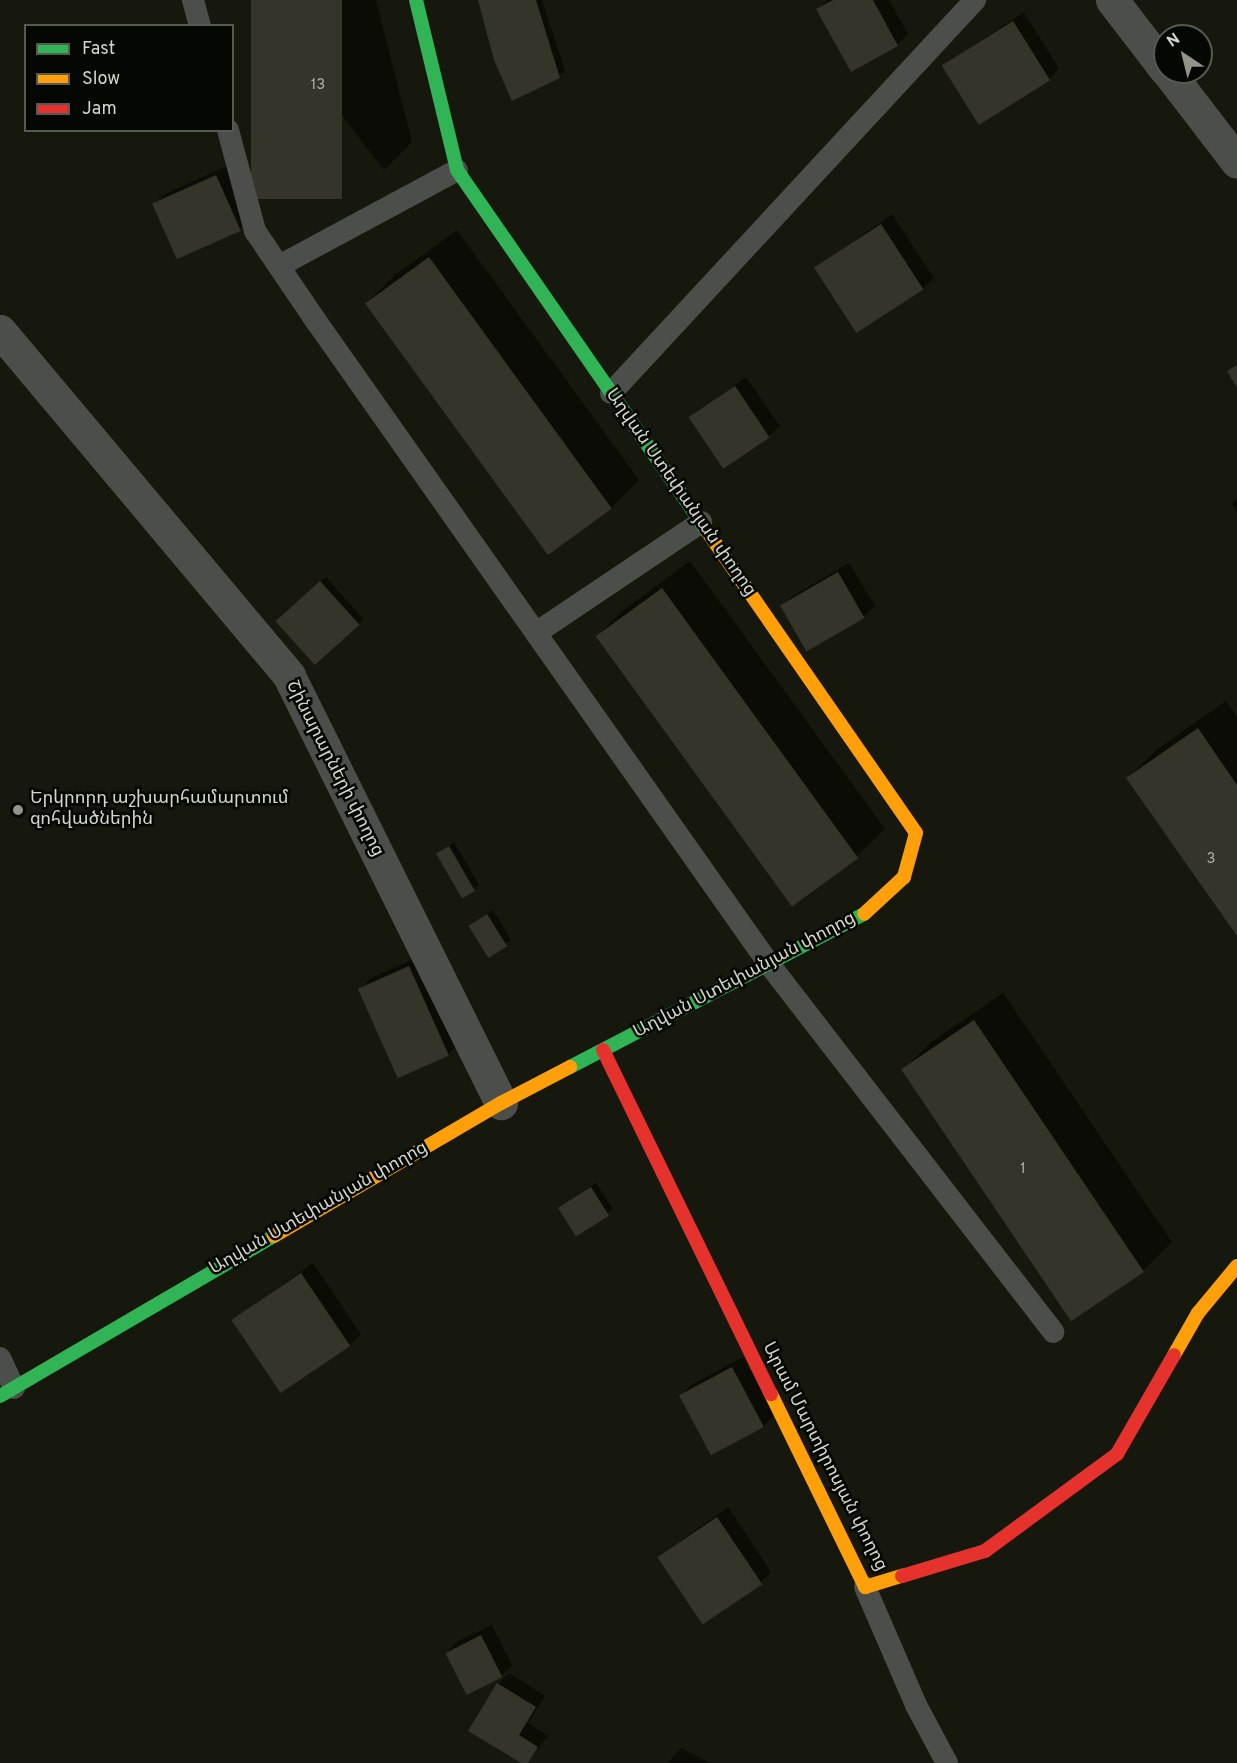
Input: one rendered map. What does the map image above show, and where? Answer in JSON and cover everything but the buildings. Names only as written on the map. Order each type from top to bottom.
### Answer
[{"type":"street","name":"Աղվան Ստեփանյան փողոց","points":[[7,1392],[501,1103],[865,914],[904,877],[916,833],[457,170],[416,0]]},
{"type":"street","points":[[1112,0],[1153,53]]},
{"type":"street","points":[[1177,84],[1237,162]]},
{"type":"street","name":"Շինարարների փողոց","points":[[0,331],[289,676],[501,1103]]},
{"type":"street","name":"Արամ Մարտիրոսյան փողոց","points":[[603,1050],[866,1587],[985,1551],[1117,1454],[1198,1313],[1237,1266]]},
{"type":"lane","points":[[193,0],[199,24]]},
{"type":"lane","points":[[611,393],[975,0]]},
{"type":"lane","points":[[229,132],[255,231],[279,266],[769,964],[1053,1332]]},
{"type":"lane","points":[[279,266],[457,170]]},
{"type":"lane","points":[[536,633],[701,522]]},
{"type":"lane","points":[[0,1358],[7,1392]]},
{"type":"lane","points":[[866,1587],[916,1705],[947,1763]]},
{"type":"traffic: fast","points":[[416,0],[457,170],[707,531]]},
{"type":"traffic: fast","points":[[570,1067],[864,914]]},
{"type":"traffic: fast","points":[[0,1396],[274,1236]]},
{"type":"traffic: slow","points":[[707,531],[916,833],[904,877],[864,914]]},
{"type":"traffic: slow","points":[[274,1236],[501,1103],[570,1067]]},
{"type":"traffic: slow","points":[[1174,1355],[1198,1313],[1237,1266]]},
{"type":"traffic: slow","points":[[771,1394],[865,1587],[902,1576]]},
{"type":"traffic: jam","points":[[603,1050],[771,1394]]},
{"type":"traffic: jam","points":[[902,1576],[985,1551],[1117,1454],[1174,1355]]},
{"type":"place","name":"Երկրորդ աշխարհամարտում զոհվածներին","points":[[18,810]]}]
